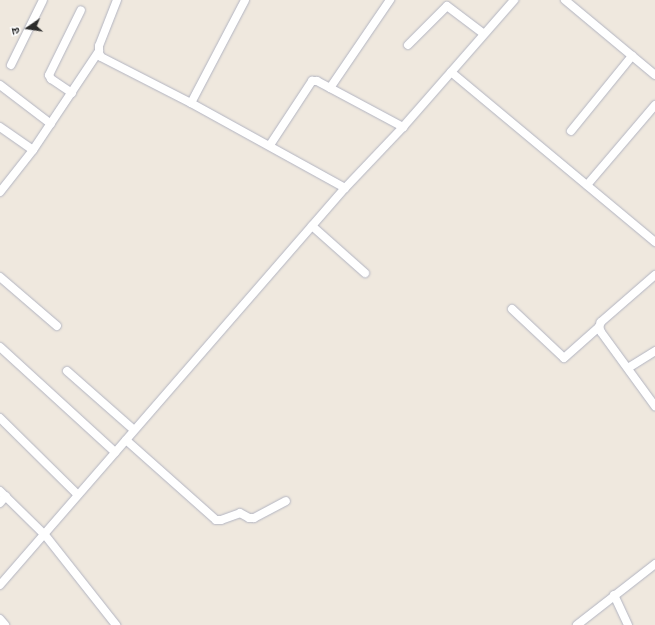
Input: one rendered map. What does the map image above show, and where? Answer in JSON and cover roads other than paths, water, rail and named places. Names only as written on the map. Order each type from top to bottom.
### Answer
[{"type":"street","points":[[11,65],[43,0]]},
{"type":"street","points":[[117,0],[99,46],[99,51],[102,58],[270,145],[345,188]]},
{"type":"street","points":[[191,103],[246,0]]},
{"type":"street","points":[[330,88],[390,0]]},
{"type":"street","points":[[0,585],[45,535],[77,494],[126,440],[345,188],[403,127],[514,0]]},
{"type":"street","points":[[565,0],[655,75]]},
{"type":"street","points":[[408,45],[447,6],[484,34]]},
{"type":"street","points":[[72,93],[51,79],[49,75],[81,10]]},
{"type":"street","points":[[0,192],[3,183],[33,150],[99,51]]},
{"type":"street","points":[[571,130],[632,56]]},
{"type":"street","points":[[451,72],[655,242]]},
{"type":"street","points":[[270,145],[312,81],[316,81],[330,88],[403,127]]},
{"type":"street","points":[[0,85],[51,124]]},
{"type":"street","points":[[587,185],[655,106]]},
{"type":"street","points":[[0,127],[33,150]]},
{"type":"street","points":[[312,226],[365,273]]},
{"type":"street","points":[[512,309],[564,358],[599,326],[601,322],[655,275]]},
{"type":"street","points":[[0,277],[57,326]]},
{"type":"street","points":[[599,326],[601,332],[655,406]]},
{"type":"street","points":[[0,347],[115,452]]},
{"type":"street","points":[[628,368],[655,351]]},
{"type":"street","points":[[67,371],[134,430]]},
{"type":"street","points":[[0,418],[77,494]]},
{"type":"street","points":[[126,440],[216,520],[221,520],[240,513],[248,518],[254,518],[286,501]]},
{"type":"street","points":[[0,503],[3,493],[45,535],[116,625]]},
{"type":"street","points":[[578,625],[655,564]]},
{"type":"street","points":[[614,595],[628,625]]},
{"type":"street","points":[[0,619],[5,625]]}]
